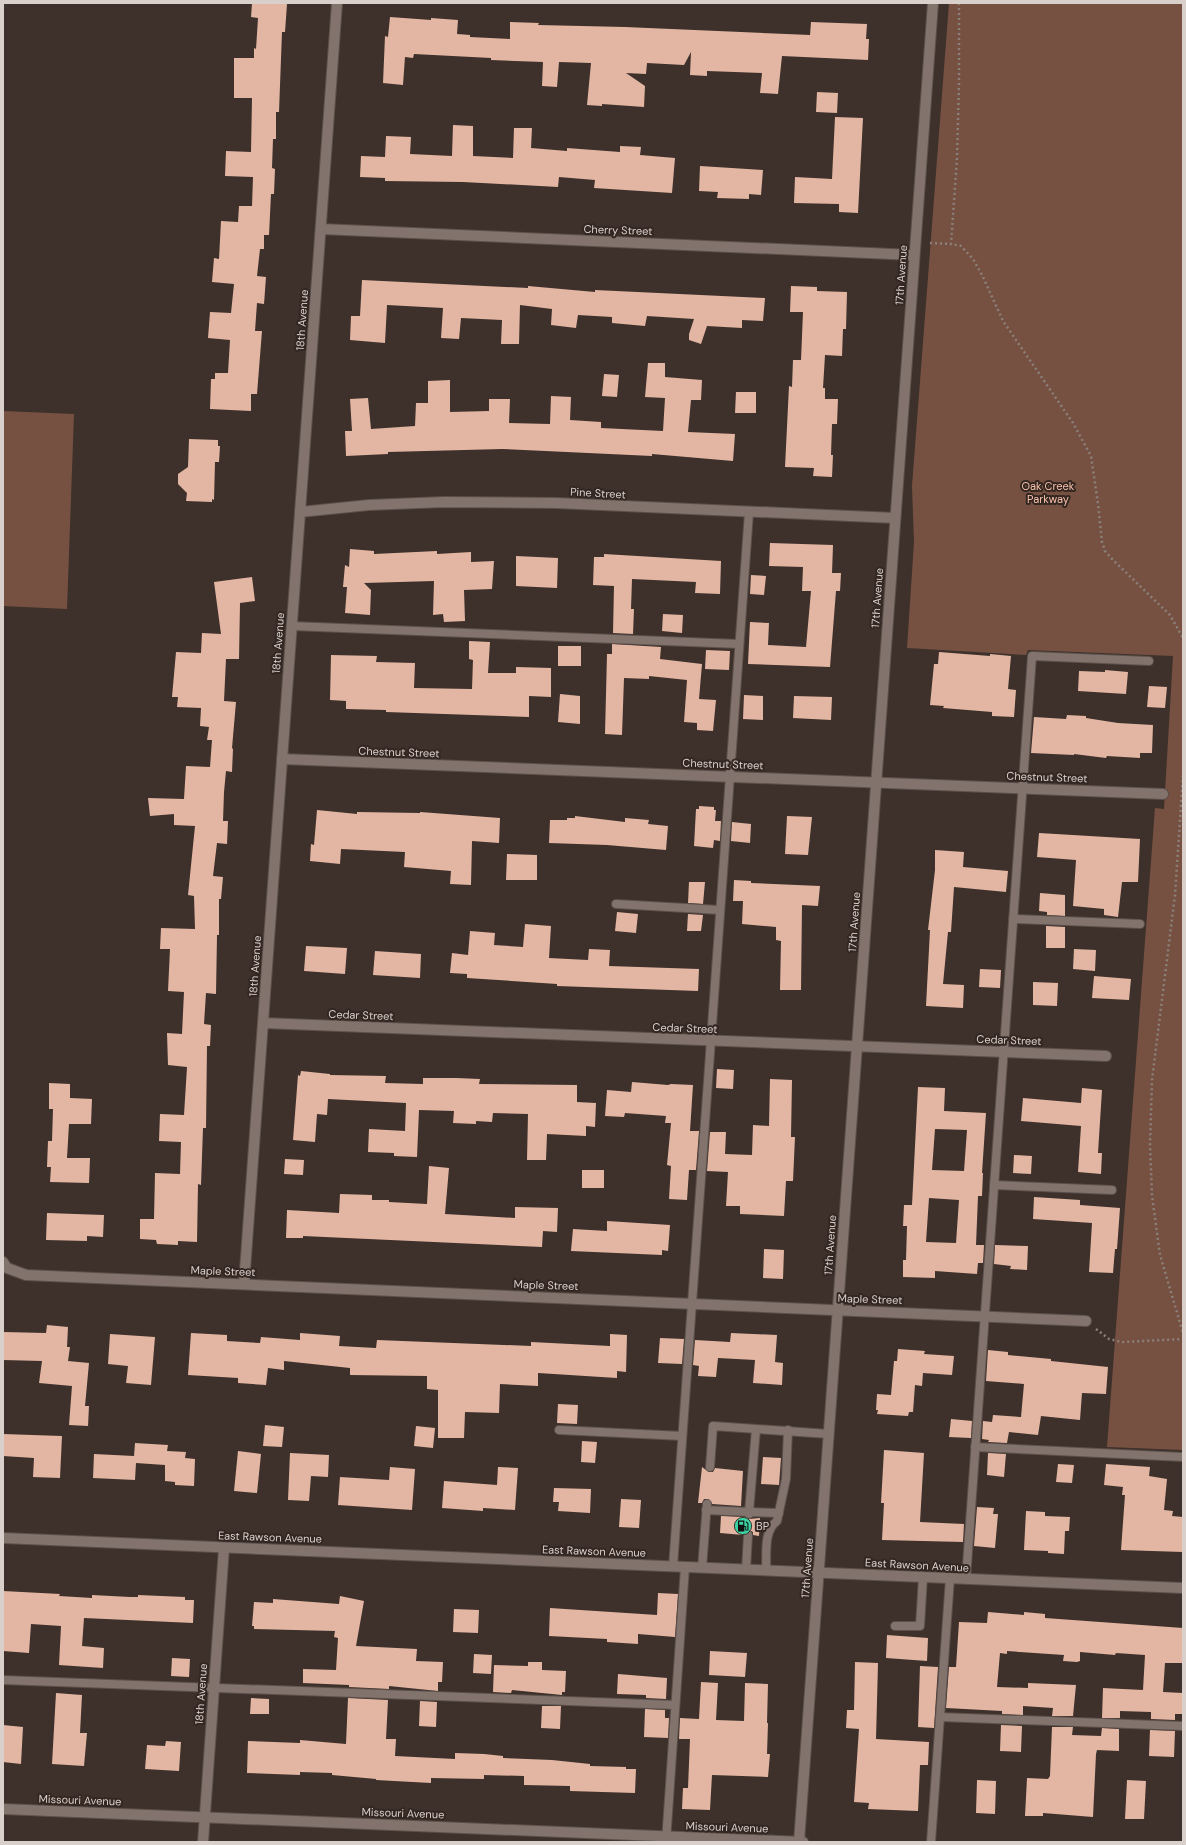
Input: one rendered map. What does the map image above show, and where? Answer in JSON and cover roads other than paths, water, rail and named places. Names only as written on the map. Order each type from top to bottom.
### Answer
[{"type":"street","name":"18th Avenue","points":[[244,1284],[337,3]]},
{"type":"street","name":"17th Avenue","points":[[799,1842],[933,3]]},
{"type":"street","name":"Cherry Street","points":[[321,229],[914,255]]},
{"type":"street","name":"Pine Street","points":[[300,512],[370,505],[444,502],[556,503],[895,518]]},
{"type":"street","name":"Chestnut Street","points":[[282,759],[1163,794]]},
{"type":"street","name":"Cedar Street","points":[[263,1023],[1106,1056]]},
{"type":"street","name":"Maple Street","points":[[5,1265],[26,1275],[1086,1321]]},
{"type":"street","name":"East Rawson Avenue","points":[[3,1538],[1183,1588]]},
{"type":"street","name":"18th Avenue","points":[[203,1842],[224,1548]]},
{"type":"street","name":"Missouri Avenue","points":[[3,1809],[666,1839],[803,1842]]},
{"type":"lane","points":[[673,1566],[749,512]]},
{"type":"lane","points":[[292,626],[739,644]]},
{"type":"lane","points":[[966,1579],[1032,656],[1149,661]]},
{"type":"lane","points":[[616,904],[720,910]]},
{"type":"lane","points":[[1013,919],[1140,924]]},
{"type":"lane","points":[[994,1185],[1112,1190]]},
{"type":"lane","points":[[710,1466],[713,1426],[829,1434]]},
{"type":"lane","points":[[749,1513],[756,1429]]},
{"type":"lane","points":[[559,1430],[682,1436]]},
{"type":"lane","points":[[766,1570],[768,1533],[770,1526],[777,1522],[786,1479],[788,1430]]},
{"type":"lane","points":[[975,1447],[1183,1457]]},
{"type":"lane","points":[[702,1568],[707,1507],[749,1513],[779,1513]]},
{"type":"lane","points":[[746,1570],[748,1535]]},
{"type":"lane","points":[[666,1839],[686,1567]]},
{"type":"lane","points":[[895,1626],[920,1626],[923,1577]]},
{"type":"lane","points":[[931,1842],[950,1578]]},
{"type":"lane","points":[[3,1680],[675,1705]]},
{"type":"lane","points":[[940,1717],[1183,1726]]},
{"type":"place","name":"BP","points":[[743,1526]]},
{"type":"park label","name":"Oak Creek Parkway","points":[[1048,492]]}]
